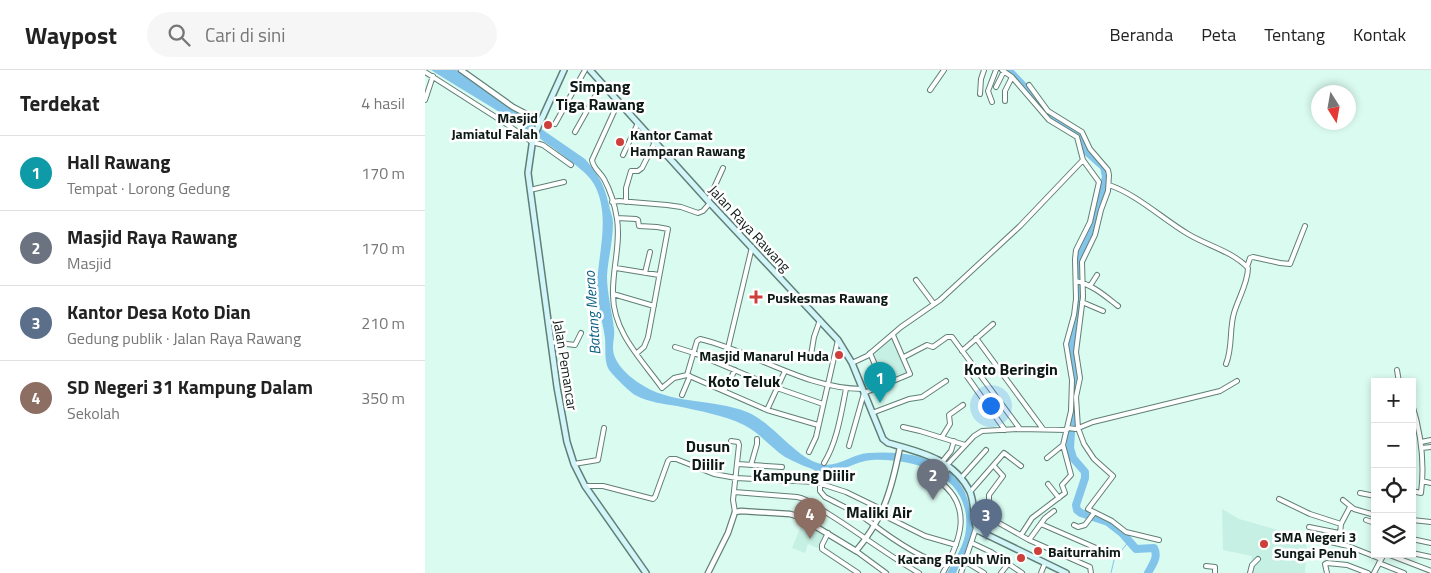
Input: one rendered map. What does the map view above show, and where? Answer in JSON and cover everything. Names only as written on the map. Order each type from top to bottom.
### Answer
[{"type":"main road","name":"Jalan Pemancar","points":[[564,70],[532,140],[528,163],[529,190],[567,442],[574,464],[585,486],[646,573]]},
{"type":"main road","name":"Jalan Raya Rawang","points":[[590,70],[618,103],[838,340],[864,391],[883,439],[888,444],[921,452],[946,466],[961,478],[970,492],[976,526]]},
{"type":"main road","points":[[976,526],[1045,564],[1066,573]]},
{"type":"street","points":[[461,70],[513,107],[539,122]]},
{"type":"street","points":[[555,124],[585,70]]},
{"type":"street","points":[[930,90],[944,70]]},
{"type":"street","points":[[980,94],[984,70]]},
{"type":"street","points":[[992,102],[988,91],[996,70]]},
{"type":"street","points":[[996,87],[1003,70],[1012,77],[1049,120],[1077,137],[1083,158],[1098,180],[1099,184],[1090,222],[1077,250],[1075,259],[1082,302],[1076,352],[1079,373],[1076,393],[1077,429],[1094,459],[1113,476],[1088,509],[1093,515],[1112,521],[1126,532],[1159,540]]},
{"type":"street","points":[[425,72],[532,140],[543,145],[571,165]]},
{"type":"street","points":[[425,100],[433,76]]},
{"type":"street","points":[[1005,101],[1005,91],[1012,77]]},
{"type":"street","points":[[575,132],[602,84]]},
{"type":"street","points":[[1021,535],[1032,518],[1065,492],[1062,485],[1071,475],[1063,446],[1071,412],[1072,374],[1066,344],[1074,315],[1082,262],[1095,235],[1109,185],[1108,170],[1090,150],[1082,132],[1048,111],[1029,85]]},
{"type":"street","points":[[618,103],[592,160],[593,166],[605,181],[617,218],[616,268],[613,294],[620,328],[624,336],[662,388],[674,378],[688,376],[767,410],[818,425]]},
{"type":"street","points":[[623,155],[637,123]]},
{"type":"street","points":[[626,202],[626,188],[631,171],[638,171],[642,168],[655,142]]},
{"type":"street","points":[[851,363],[871,353],[901,328],[935,304],[1020,226],[1090,150]]},
{"type":"street","points":[[612,202],[681,207],[698,213],[703,211],[709,202],[723,168]]},
{"type":"street","points":[[529,190],[564,182]]},
{"type":"street","points":[[1109,185],[1125,192],[1188,234],[1226,252],[1247,267]]},
{"type":"street","points":[[617,218],[636,219],[640,227],[667,228],[648,337],[643,347],[637,353]]},
{"type":"street","points":[[1226,364],[1231,346],[1233,315],[1249,271],[1247,267],[1250,258],[1253,256],[1280,264],[1290,264],[1305,226]]},
{"type":"street","points":[[728,348],[752,247]]},
{"type":"street","points":[[645,273],[650,252]]},
{"type":"street","points":[[616,268],[659,275]]},
{"type":"street","points":[[1090,286],[1097,275]]},
{"type":"street","points":[[916,280],[935,304]]},
{"type":"street","points":[[1080,282],[1099,290],[1118,306]]},
{"type":"street","points":[[613,294],[654,306]]},
{"type":"street","points":[[1082,302],[1103,311]]},
{"type":"street","points":[[811,355],[814,337],[820,320]]},
{"type":"street","points":[[962,351],[993,324]]},
{"type":"street","points":[[551,342],[575,345],[581,334]]},
{"type":"street","points":[[682,395],[697,341],[700,339],[828,385],[864,391],[884,386],[910,374],[893,335]]},
{"type":"street","points":[[904,357],[927,345],[933,347],[952,337],[1020,429]]},
{"type":"street","points":[[976,338],[1044,429]]},
{"type":"street","points":[[809,452],[816,438],[838,340]]},
{"type":"street","points":[[675,347],[694,353],[777,388],[823,404]]},
{"type":"street","points":[[871,353],[884,386]]},
{"type":"street","points":[[724,391],[735,370]]},
{"type":"street","points":[[1397,370],[1398,378]]},
{"type":"street","points":[[767,410],[785,371]]},
{"type":"street","points":[[1072,374],[1079,373]]},
{"type":"street","points":[[966,375],[1005,430]]},
{"type":"street","points":[[872,413],[909,399],[922,397],[946,381]]},
{"type":"street","points":[[946,466],[965,445],[982,431],[1077,429],[1093,422],[1220,390],[1237,381]]},
{"type":"street","points":[[824,463],[836,432],[846,389]]},
{"type":"street","points":[[849,446],[864,391]]},
{"type":"street","points":[[942,438],[950,424],[949,414],[963,405]]},
{"type":"street","points":[[1416,421],[1424,469],[1421,492],[1416,492]]},
{"type":"street","points":[[903,427],[965,445]]},
{"type":"street","points":[[574,464],[598,460],[604,428]]},
{"type":"street","points":[[751,465],[757,439]]},
{"type":"street","points":[[1421,442],[1431,440]]},
{"type":"street","points":[[708,573],[728,533],[735,512],[733,507],[739,443],[731,441]]},
{"type":"street","points":[[943,573],[961,529],[959,511],[950,492],[939,481],[954,441]]},
{"type":"street","points":[[1047,458],[1063,446]]},
{"type":"street","points":[[1422,448],[1431,447]]},
{"type":"street","points":[[856,551],[866,539],[882,512],[891,487],[900,448]]},
{"type":"street","points":[[961,478],[985,450]]},
{"type":"street","points":[[970,492],[1004,453],[1021,466]]},
{"type":"street","points":[[585,486],[603,486],[653,499],[668,461],[672,458],[709,473],[736,478],[817,483],[846,492],[925,536],[956,545]]},
{"type":"street","points":[[738,464],[782,467]]},
{"type":"street","points":[[975,515],[989,503],[989,495],[1003,476],[994,466]]},
{"type":"street","points":[[816,473],[817,483],[825,497],[869,521],[874,526],[919,553],[947,566]]},
{"type":"street","points":[[1423,481],[1431,483]]},
{"type":"street","points":[[1048,484],[1059,498]]},
{"type":"street","points":[[734,492],[807,499],[919,573]]},
{"type":"street","points":[[1360,493],[1371,495]]},
{"type":"street","points":[[1279,499],[1310,514],[1341,524]]},
{"type":"street","points":[[1343,500],[1350,507],[1371,514]]},
{"type":"street","points":[[1339,544],[1341,524],[1350,507]]},
{"type":"street","points":[[735,512],[741,510],[790,514],[800,517],[856,551],[886,573]]},
{"type":"street","points":[[1029,540],[1048,514],[1054,512]]},
{"type":"street","points":[[1074,525],[1078,527],[1085,525],[1093,515]]},
{"type":"street","points":[[961,573],[976,526],[984,518],[989,518],[1029,540],[1090,567],[1091,573]]},
{"type":"street","points":[[1366,520],[1371,522]]},
{"type":"street","points":[[1416,520],[1431,522]]},
{"type":"street","points":[[1041,524],[1103,551]]},
{"type":"street","points":[[1309,527],[1339,533]]},
{"type":"street","points":[[828,533],[822,545],[823,549],[855,572]]},
{"type":"street","points":[[1309,538],[1339,544],[1404,573]]},
{"type":"street","points":[[1416,540],[1431,543]]},
{"type":"street","points":[[972,543],[985,549],[1022,573]]},
{"type":"street","points":[[1416,554],[1431,557]]},
{"type":"street","points":[[1374,573],[1382,558]]},
{"type":"street","points":[[1396,558],[1431,571]]},
{"type":"street","points":[[1250,573],[1252,565],[1259,559]]},
{"type":"street","points":[[966,562],[983,573]]},
{"type":"street","points":[[1327,573],[1325,564],[1327,563],[1347,565],[1368,573]]},
{"type":"street","points":[[1001,573],[1008,564]]},
{"type":"street","points":[[1041,573],[1045,564]]},
{"type":"street","points":[[1206,566],[1215,568],[1215,573]]},
{"type":"shaded area","points":[[892,337],[909,374],[885,384],[871,353]]},
{"type":"shaded area","name":"SMA Negeri 3 Sungai Penuh","points":[[1222,509],[1239,519],[1307,538],[1305,573],[1249,573],[1252,556],[1223,550]]},
{"type":"shaded area","points":[[803,521],[826,533],[820,549],[808,544],[805,553],[792,548]]},
{"type":"water","name":"Batang Merao","points":[[431,70],[456,70],[585,159],[597,175],[603,185],[613,221],[607,276],[614,331],[613,348],[615,358],[625,372],[639,383],[664,395],[747,412],[767,424],[802,455],[821,464],[839,463],[862,454],[885,452],[917,456],[945,468],[956,478],[965,491],[972,518],[971,540],[956,573],[947,573],[964,541],[966,529],[965,510],[959,495],[950,483],[937,474],[906,462],[889,460],[865,461],[831,472],[817,471],[785,457],[744,425],[711,414],[645,399],[635,395],[620,382],[607,364],[605,338],[598,299],[597,286],[603,224],[600,200],[594,184],[581,169],[536,136]]},
{"type":"waterway","points":[[1008,70],[1036,99],[1044,112],[1079,135],[1084,149],[1104,167],[1106,177],[1092,230],[1080,252],[1078,313],[1071,340],[1077,375],[1070,448],[1073,458],[1085,472],[1085,478],[1076,505],[1077,510],[1081,513],[1108,522],[1122,533],[1136,549],[1154,548],[1156,555],[1148,573]]},
{"type":"waterway","points":[[1111,573],[1114,560],[1129,541]]},
{"type":"place","name":"Masjid Jamiatul Falah","points":[[548,125]]},
{"type":"place","name":"Kantor Camat Hamparan Rawang","points":[[620,142]]},
{"type":"place","name":"Puskesmas Rawang","points":[[756,297]]},
{"type":"place","name":"Masjid Manarul Huda","points":[[839,355]]},
{"type":"place","name":"Hall Rawang","points":[[880,403]]},
{"type":"place","name":"Masjid Raya Rawang","points":[[933,500]]},
{"type":"place","name":"SD Negeri 31 Kampung Dalam","points":[[810,539]]},
{"type":"place","name":"Kantor Desa Koto Dian","points":[[986,540]]},
{"type":"place","name":"SMA Negeri 3 Sungai Penuh","points":[[1264,544]]},
{"type":"place","name":"Baiturrahim","points":[[1038,551]]},
{"type":"place","name":"Kacang Rapuh Win","points":[[1021,558]]},
{"type":"district","name":"Simpang Tiga Rawang","points":[[600,95]]},
{"type":"district","name":"Koto Beringin","points":[[1011,369]]},
{"type":"district","name":"Koto Teluk","points":[[744,381]]},
{"type":"district","name":"Dusun Diilir","points":[[708,455]]},
{"type":"district","name":"Kampung Diilir","points":[[804,475]]},
{"type":"district","name":"Maliki Air","points":[[879,512]]}]
